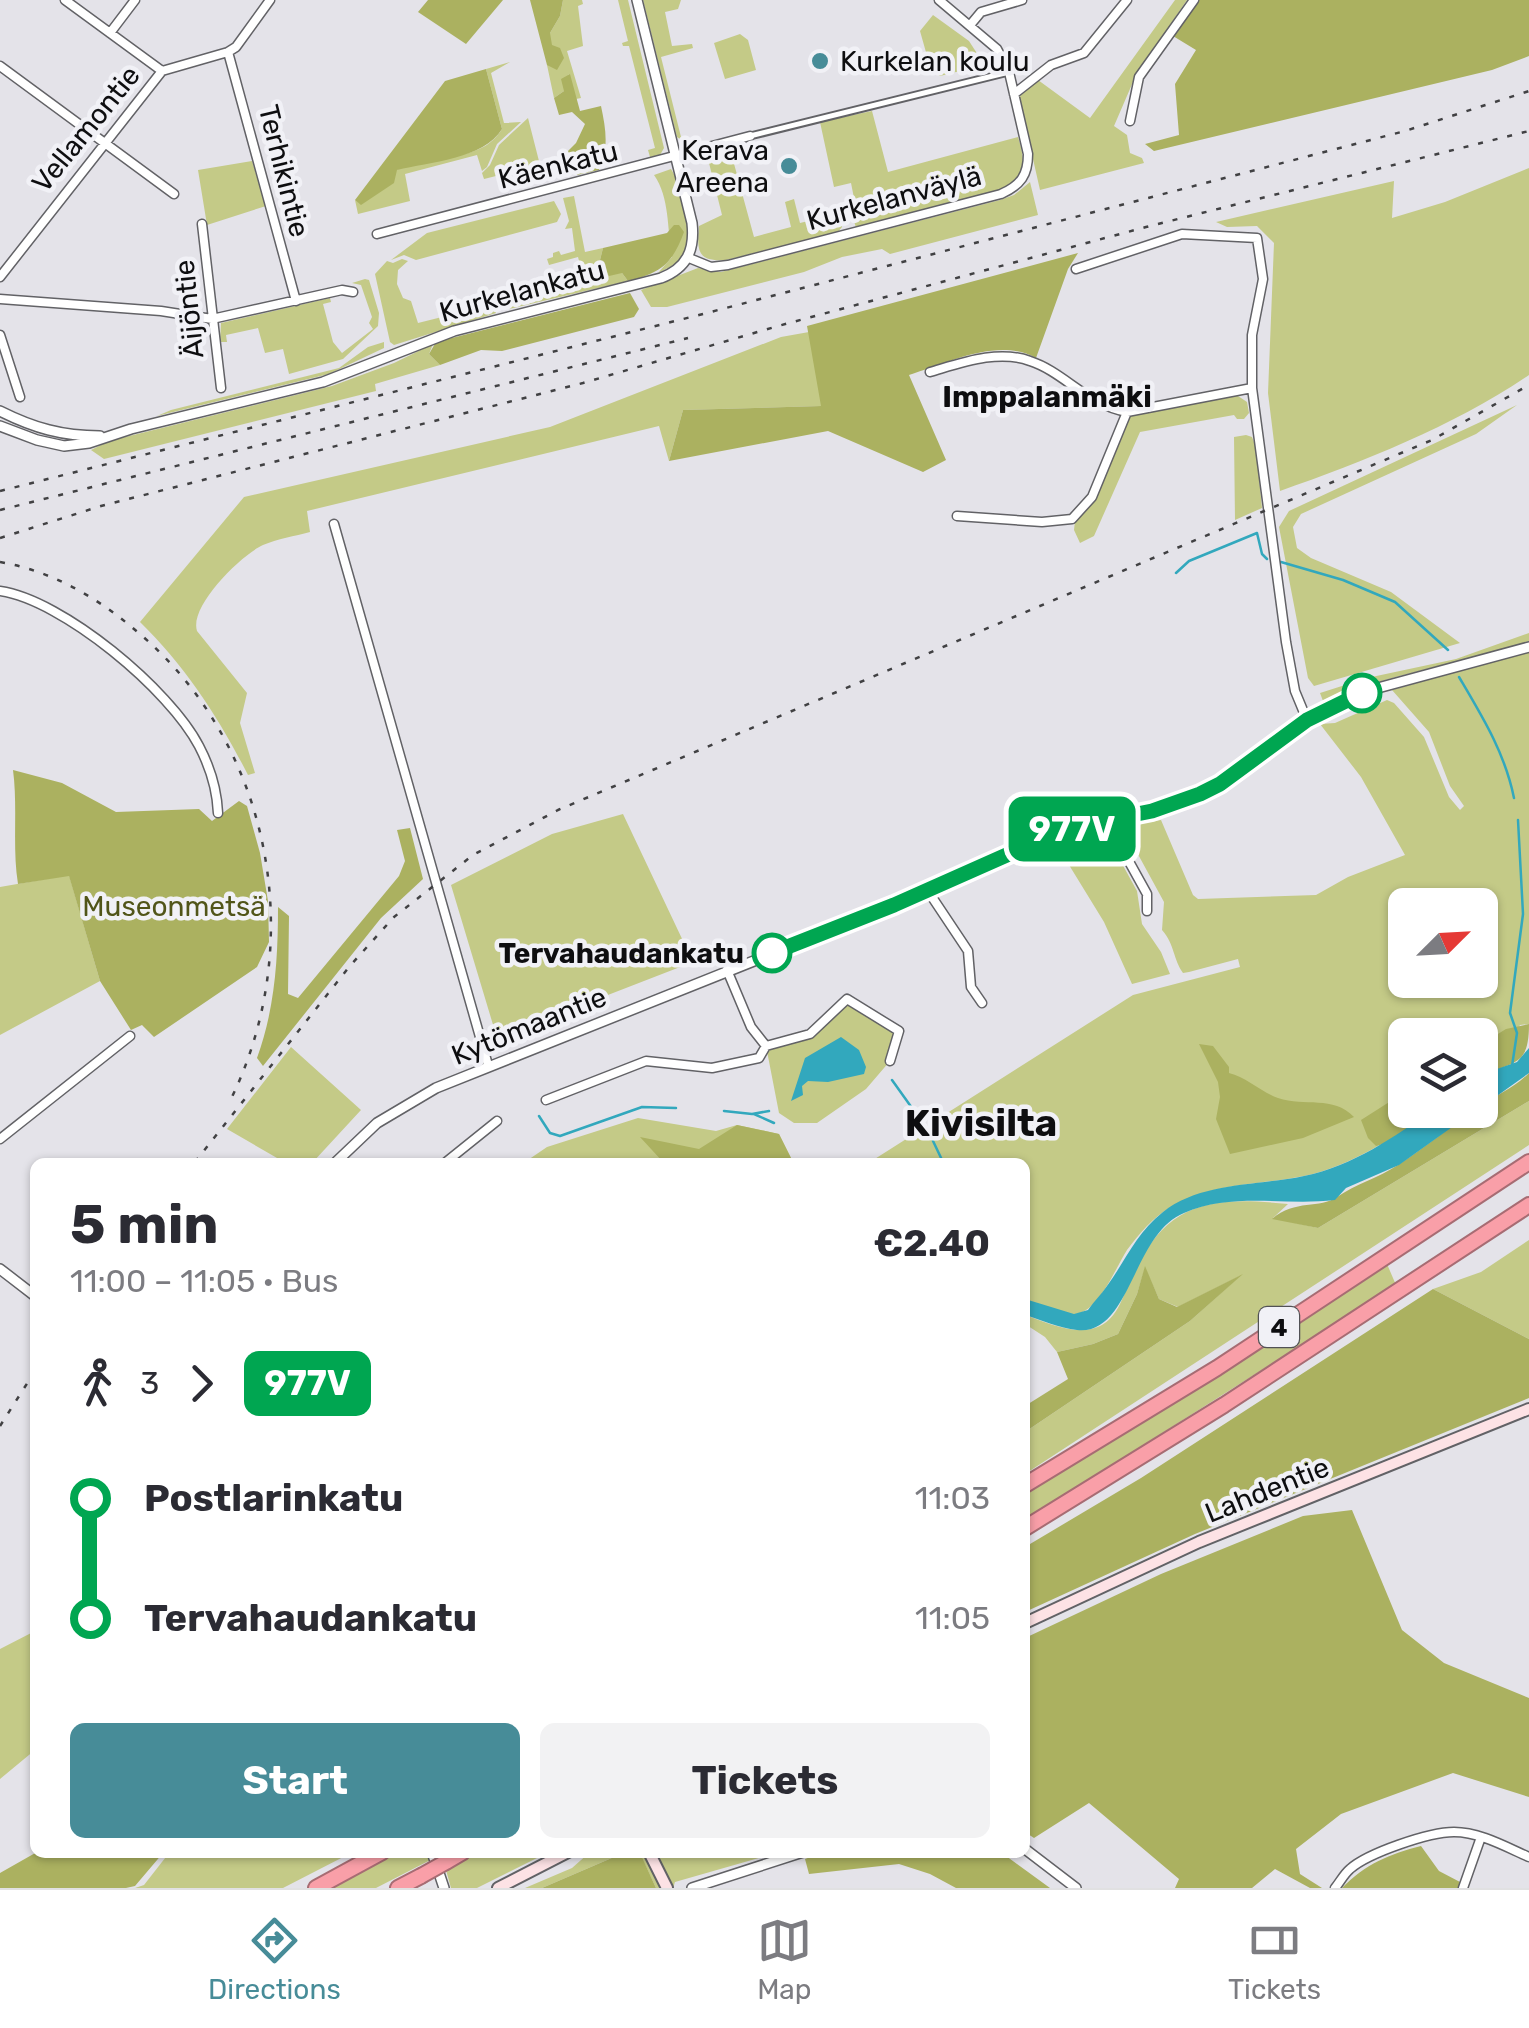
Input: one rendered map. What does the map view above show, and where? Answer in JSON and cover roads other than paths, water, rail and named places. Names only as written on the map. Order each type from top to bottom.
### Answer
[{"type":"highway","name":"4","points":[[1030,1482],[1216,1368],[1529,1162]]},
{"type":"highway","name":"4","points":[[1030,1525],[1224,1406],[1529,1205]]},
{"type":"highway","points":[[316,1888],[371,1858]]},
{"type":"highway","points":[[398,1888],[453,1858]]},
{"type":"main road","name":"Lahdentie","points":[[1030,1621],[1199,1542],[1529,1409]]},
{"type":"main road","points":[[498,1888],[556,1858]]},
{"type":"main road","points":[[652,1858],[667,1888]]},
{"type":"street","points":[[64,0],[162,71]]},
{"type":"street","points":[[110,33],[135,0]]},
{"type":"street","points":[[228,52],[236,47],[270,0]]},
{"type":"street","points":[[637,0],[692,223],[694,237],[689,258]]},
{"type":"street","points":[[750,136],[1009,72],[997,49],[939,0]]},
{"type":"street","points":[[971,24],[981,12],[1022,0]]},
{"type":"street","points":[[1014,94],[1052,65],[1084,54],[1126,0]]},
{"type":"street","points":[[1130,121],[1140,77],[1194,0]]},
{"type":"street","name":"Vellamontie","points":[[0,277],[162,71],[228,52]]},
{"type":"street","name":"Terhikintie","points":[[228,52],[296,301]]},
{"type":"street","points":[[0,66],[174,194]]},
{"type":"street","name":"Kurkelanväylä","points":[[689,258],[711,267],[728,265],[1014,188],[1023,180],[1028,167],[1009,72]]},
{"type":"street","name":"Käenkatu","points":[[377,234],[750,136]]},
{"type":"street","name":"Äijöntie","points":[[202,224],[222,388]]},
{"type":"street","points":[[1076,269],[1182,234],[1257,238],[1263,279],[1252,335],[1252,388],[1286,642],[1295,691],[1307,720]]},
{"type":"street","name":"Kurkelankatu","points":[[0,426],[64,446],[89,443],[324,382],[435,337],[661,278],[689,258]]},
{"type":"street","points":[[0,299],[161,311],[212,319],[342,290],[353,292]]},
{"type":"street","points":[[0,335],[20,397]]},
{"type":"street","points":[[930,372],[992,356],[1030,360],[1091,399],[1127,412],[1252,388]]},
{"type":"street","name":"Kurkelankatu","points":[[0,411],[50,432],[108,436]]},
{"type":"street","points":[[957,516],[1042,522],[1072,518],[1092,497],[1127,412]]},
{"type":"street","points":[[334,524],[488,1065]]},
{"type":"street","points":[[0,591],[29,598],[90,632],[164,699],[198,744],[210,770],[218,813]]},
{"type":"street","name":"Kytömaantie","points":[[340,1158],[395,1110],[488,1065],[928,891],[1036,842],[1200,794],[1220,784],[1307,720],[1374,689],[1529,647]]},
{"type":"street","points":[[1106,820],[1148,894],[1147,911]]},
{"type":"street","points":[[928,891],[968,951],[971,987],[982,1004]]},
{"type":"street","points":[[727,970],[750,1027],[766,1046]]},
{"type":"street","points":[[546,1100],[646,1061],[712,1068],[758,1058],[766,1046],[810,1034],[847,999],[899,1032],[890,1061]]},
{"type":"street","points":[[0,1139],[130,1036]]},
{"type":"street","points":[[451,1158],[497,1121]]},
{"type":"street","points":[[0,1268],[30,1292]]},
{"type":"street","points":[[1335,1888],[1360,1862],[1412,1840],[1452,1832],[1481,1837],[1529,1856]]},
{"type":"street","points":[[1463,1888],[1481,1837]]},
{"type":"street","points":[[1030,1853],[1076,1888]]},
{"type":"street","points":[[434,1858],[444,1888]]},
{"type":"street","points":[[692,1888],[784,1858]]},
{"type":"water","points":[[841,1037],[859,1050],[866,1067],[864,1074],[828,1082],[808,1081],[802,1086],[803,1095],[791,1101],[805,1058]]},
{"type":"water","points":[[1529,1048],[1529,1073],[1498,1095],[1498,1069],[1517,1062]]},
{"type":"water","points":[[1406,1128],[1451,1128],[1399,1165],[1346,1188],[1335,1200],[1240,1201],[1184,1213],[1167,1224],[1153,1241],[1121,1301],[1095,1328],[1070,1329],[1030,1317],[1030,1301],[1074,1314],[1088,1310],[1146,1229],[1178,1202],[1212,1190],[1304,1176],[1356,1158]]},
{"type":"waterway","points":[[1176,573],[1189,561],[1257,533],[1267,559]]},
{"type":"waterway","points":[[1281,562],[1343,580],[1395,602],[1448,650]]},
{"type":"waterway","points":[[1459,677],[1499,750],[1514,798]]},
{"type":"waterway","points":[[1512,1066],[1517,1033],[1510,1013],[1523,914],[1518,820]]},
{"type":"waterway","points":[[892,1080],[917,1115]]},
{"type":"waterway","points":[[539,1116],[550,1133],[560,1136],[642,1107],[676,1108]]},
{"type":"waterway","points":[[724,1111],[769,1111]]},
{"type":"waterway","points":[[754,1114],[774,1123]]},
{"type":"waterway","points":[[933,1141],[941,1158]]},
{"type":"railway","points":[[0,491],[699,315],[1405,131],[1529,91]]},
{"type":"railway","points":[[0,538],[101,506],[583,383],[1146,227],[1529,131]]},
{"type":"railway","points":[[0,510],[688,338]]},
{"type":"railway","points":[[198,1158],[349,967],[394,917],[473,855],[558,810],[1432,440],[1529,385]]},
{"type":"railway","points":[[0,562],[72,586],[134,629],[181,676],[219,729],[246,787],[264,849],[271,913],[267,978],[254,1042],[229,1103]]},
{"type":"railway","points":[[0,1426],[30,1379]]},
{"type":"place","name":"Kurkelan koulu","points":[[820,61]]},
{"type":"place","name":"Kerava Areena","points":[[789,166]]},
{"type":"place","name":"Tervahaudankatu","points":[[772,953]]},
{"type":"district","name":"Imppalanmäki","points":[[1047,397]]},
{"type":"district","name":"Kivisilta","points":[[981,1123]]},
{"type":"park label","name":"Museonmetsä","points":[[174,906]]}]
